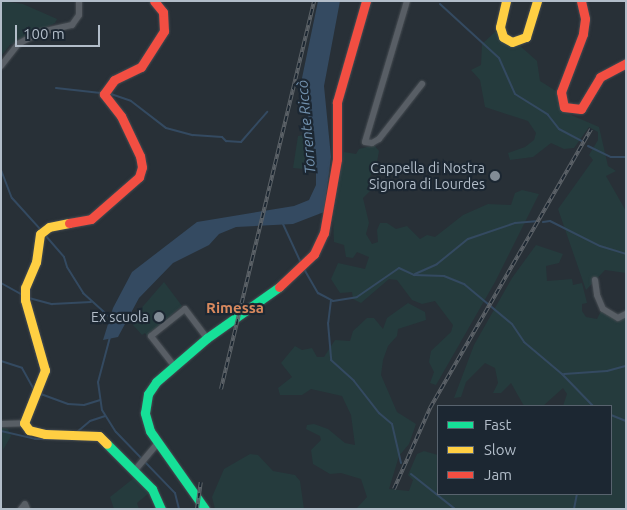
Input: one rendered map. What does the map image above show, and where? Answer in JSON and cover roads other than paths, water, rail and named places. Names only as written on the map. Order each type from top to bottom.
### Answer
[{"type":"street","points":[[1,66],[18,44],[41,32],[72,25],[79,15],[79,1]]},
{"type":"street","points":[[24,424],[44,370],[40,344],[25,300],[25,288],[36,262],[37,242],[40,234],[50,227],[91,219],[140,177],[142,167],[140,156],[121,116],[104,94],[106,87],[114,80],[141,67],[164,31],[163,12],[154,1]]},
{"type":"street","points":[[205,509],[158,443],[146,419],[148,394],[156,382],[207,338],[292,278],[309,261],[320,243],[330,209],[336,168],[335,110],[366,1]]},
{"type":"street","points":[[407,1],[365,142],[372,144],[379,139],[422,84]]},
{"type":"street","points":[[506,1],[500,28],[503,37],[512,42],[526,37],[537,1]]},
{"type":"street","points":[[581,1],[585,19],[583,34],[561,92],[564,107],[581,109],[600,77],[626,63]]},
{"type":"street","points":[[595,280],[596,295],[603,309],[618,318],[626,314]]},
{"type":"street","points":[[175,367],[152,336],[185,309],[207,338]]},
{"type":"street","points":[[1,424],[24,424]]},
{"type":"street","points":[[24,424],[29,430],[45,434],[95,434],[135,470],[152,489],[161,509]]},
{"type":"street","points":[[135,470],[158,443]]},
{"type":"street","points":[[21,509],[25,504],[27,509]]},
{"type":"water","points":[[318,1],[340,1],[324,86],[331,157],[324,212],[293,224],[236,227],[219,234],[209,245],[173,263],[139,298],[118,337],[103,340],[113,308],[132,272],[197,222],[294,206],[309,200],[316,185],[316,163],[302,78]]},
{"type":"waterway","points":[[440,4],[499,58],[515,94],[548,115],[559,129],[582,141]]},
{"type":"waterway","points":[[56,88],[101,93]]},
{"type":"waterway","points":[[108,93],[131,101],[166,128],[193,135],[222,137],[226,141],[241,142],[267,112]]},
{"type":"waterway","points":[[588,146],[611,157],[626,157]]},
{"type":"waterway","points":[[1,170],[12,198],[40,229]]},
{"type":"waterway","points":[[415,274],[437,264],[468,239],[515,223],[536,221]]},
{"type":"waterway","points":[[543,222],[550,221],[600,246],[626,254]]},
{"type":"waterway","points":[[283,224],[301,263]]},
{"type":"waterway","points":[[45,235],[64,257],[67,267],[83,293],[111,318]]},
{"type":"waterway","points":[[304,269],[318,293],[333,301],[357,297],[399,268],[414,275],[444,276],[464,284],[512,324],[524,342],[562,374],[592,405]]},
{"type":"waterway","points":[[1,283],[23,295]]},
{"type":"waterway","points":[[29,298],[52,304],[91,302]]},
{"type":"waterway","points":[[331,300],[328,323],[331,360],[354,381],[379,413],[392,424],[401,463]]},
{"type":"waterway","name":"Torrente Riccò","points":[[110,337],[98,382],[102,410],[116,432],[175,493],[179,509]]},
{"type":"waterway","points":[[1,361],[22,368],[34,390]]},
{"type":"waterway","points":[[564,374],[607,371],[626,366]]},
{"type":"waterway","points":[[38,393],[68,404],[84,405],[100,400]]},
{"type":"waterway","points":[[612,415],[626,421]]},
{"type":"waterway","points":[[77,432],[90,421],[105,416]]},
{"type":"waterway","points":[[1,431],[35,439],[70,439]]},
{"type":"waterway","points":[[411,474],[437,495]]},
{"type":"waterway","points":[[437,495],[455,509]]},
{"type":"waterway","points":[[574,509],[577,495]]},
{"type":"railway","points":[[221,389],[314,1]]},
{"type":"railway","points":[[394,489],[430,408],[591,129]]},
{"type":"railway","points":[[197,509],[201,482]]},
{"type":"place","name":"Cappella di Nostra Signora di Lourdes","points":[[495,176]]},
{"type":"place","name":"Ex scuola","points":[[159,317]]},
{"type":"district","name":"Rimessa","points":[[235,308]]}]
